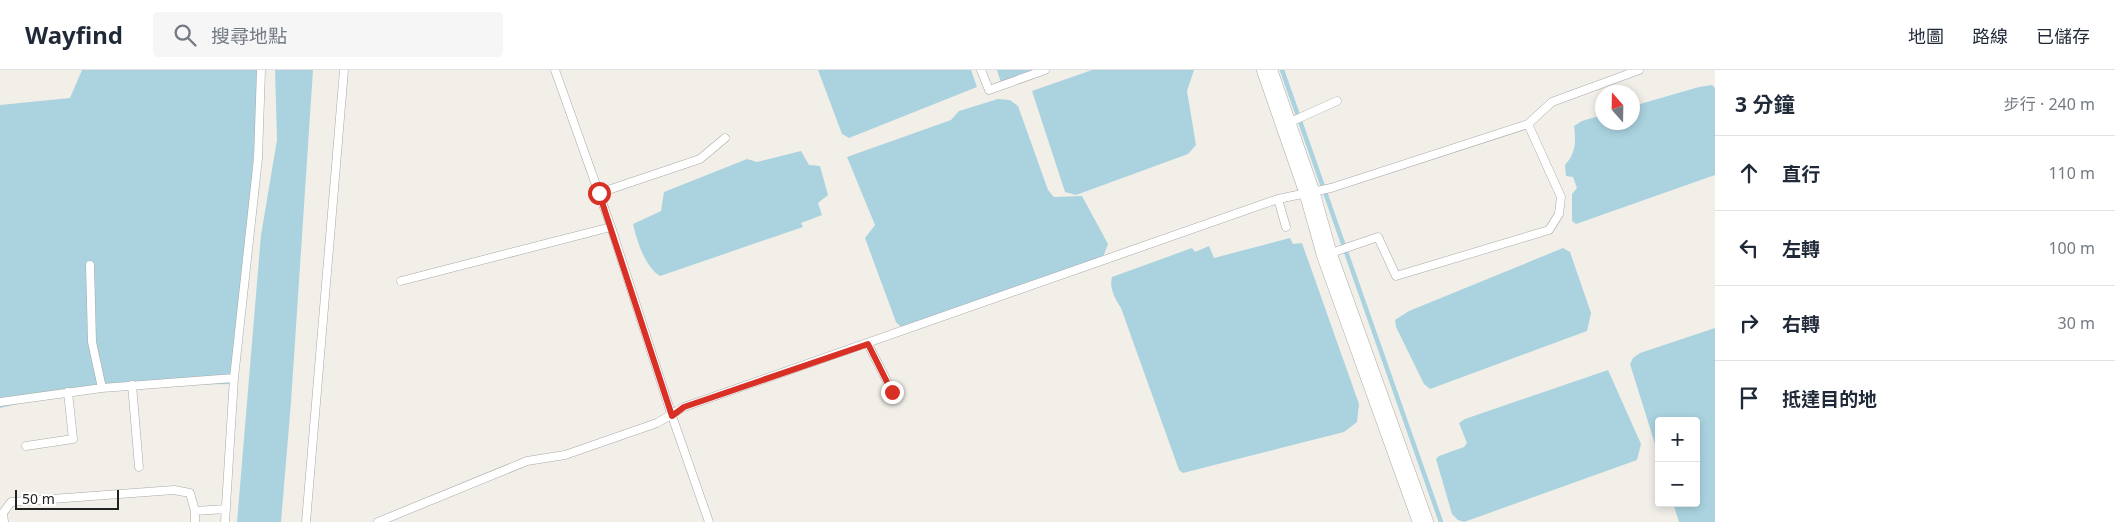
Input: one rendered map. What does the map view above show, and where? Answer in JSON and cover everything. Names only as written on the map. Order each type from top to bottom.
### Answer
[{"type":"street","points":[[1267,70],[1310,191],[1327,255],[1423,522]]},
{"type":"lane","points":[[225,522],[234,378],[258,158],[262,70]]},
{"type":"lane","points":[[306,522],[344,70]]},
{"type":"lane","points":[[555,70],[611,227],[672,416],[710,522]]},
{"type":"lane","points":[[981,70],[989,90],[1045,70]]},
{"type":"lane","points":[[378,522],[527,461],[565,456],[657,423],[672,416],[684,407],[1278,199],[1331,188],[1528,124],[1552,102],[1639,70]]},
{"type":"lane","points":[[1286,124],[1336,101]]},
{"type":"lane","points":[[1327,255],[1378,237],[1396,276],[1549,230],[1559,214],[1561,197],[1528,124]]},
{"type":"lane","points":[[599,193],[700,160],[725,138]]},
{"type":"lane","points":[[1278,199],[1286,227]]},
{"type":"lane","points":[[401,281],[611,227]]},
{"type":"lane","points":[[90,265],[92,342],[102,388]]},
{"type":"lane","points":[[868,344],[892,392]]},
{"type":"lane","points":[[0,402],[102,388],[234,378]]},
{"type":"lane","points":[[132,385],[139,467]]},
{"type":"lane","points":[[26,446],[73,439],[68,392]]},
{"type":"lane","points":[[4,522],[3,513],[11,502],[174,490],[190,493],[196,511],[195,522]]},
{"type":"lane","points":[[196,511],[226,509]]},
{"type":"water","points":[[82,70],[260,70],[236,384],[98,386],[0,408],[0,105],[70,98]]},
{"type":"water","points":[[275,70],[313,70],[291,402],[281,522],[237,522],[261,235],[277,140]]},
{"type":"water","points":[[818,70],[971,70],[977,87],[849,138],[842,134]]},
{"type":"water","points":[[997,70],[1037,70],[1001,83]]},
{"type":"water","points":[[1092,70],[1194,70],[1187,91],[1196,145],[1188,154],[1076,195],[1065,192],[1032,91]]},
{"type":"water","points":[[1712,85],[1715,88],[1715,175],[1576,224],[1572,221],[1572,194],[1577,188],[1573,177],[1566,176],[1565,165],[1574,147],[1574,126],[1595,117],[1595,130],[1640,130],[1640,104]]},
{"type":"water","points":[[998,99],[1010,100],[1018,106],[1048,190],[1054,197],[1082,196],[1108,244],[1103,257],[906,326],[900,326],[896,322],[865,238],[875,225],[847,157],[951,120],[959,111]]},
{"type":"water","points":[[801,151],[809,165],[820,166],[828,195],[818,203],[822,215],[801,223],[803,227],[660,276],[650,266],[639,246],[633,224],[661,211],[664,192],[747,159],[757,162]]},
{"type":"water","points":[[1290,238],[1293,244],[1302,243],[1359,404],[1357,422],[1344,432],[1183,473],[1179,470],[1121,308],[1113,293],[1112,277],[1192,248],[1195,252],[1209,246],[1214,258]]},
{"type":"water","points":[[1563,248],[1570,252],[1591,313],[1587,331],[1430,389],[1424,384],[1396,327],[1395,320],[1409,311]]},
{"type":"water","points":[[1715,328],[1715,522],[1679,522],[1674,507],[1700,507],[1700,417],[1655,417],[1655,444],[1630,364],[1633,358],[1640,353]]},
{"type":"water","points":[[1608,370],[1641,444],[1637,460],[1464,522],[1458,520],[1452,514],[1436,459],[1439,456],[1464,447],[1467,443],[1459,423],[1465,419]]},
{"type":"waterway","points":[[1282,70],[1441,522]]},
{"type":"route","points":[[599,193],[672,416],[684,407],[868,344],[892,392]]}]
